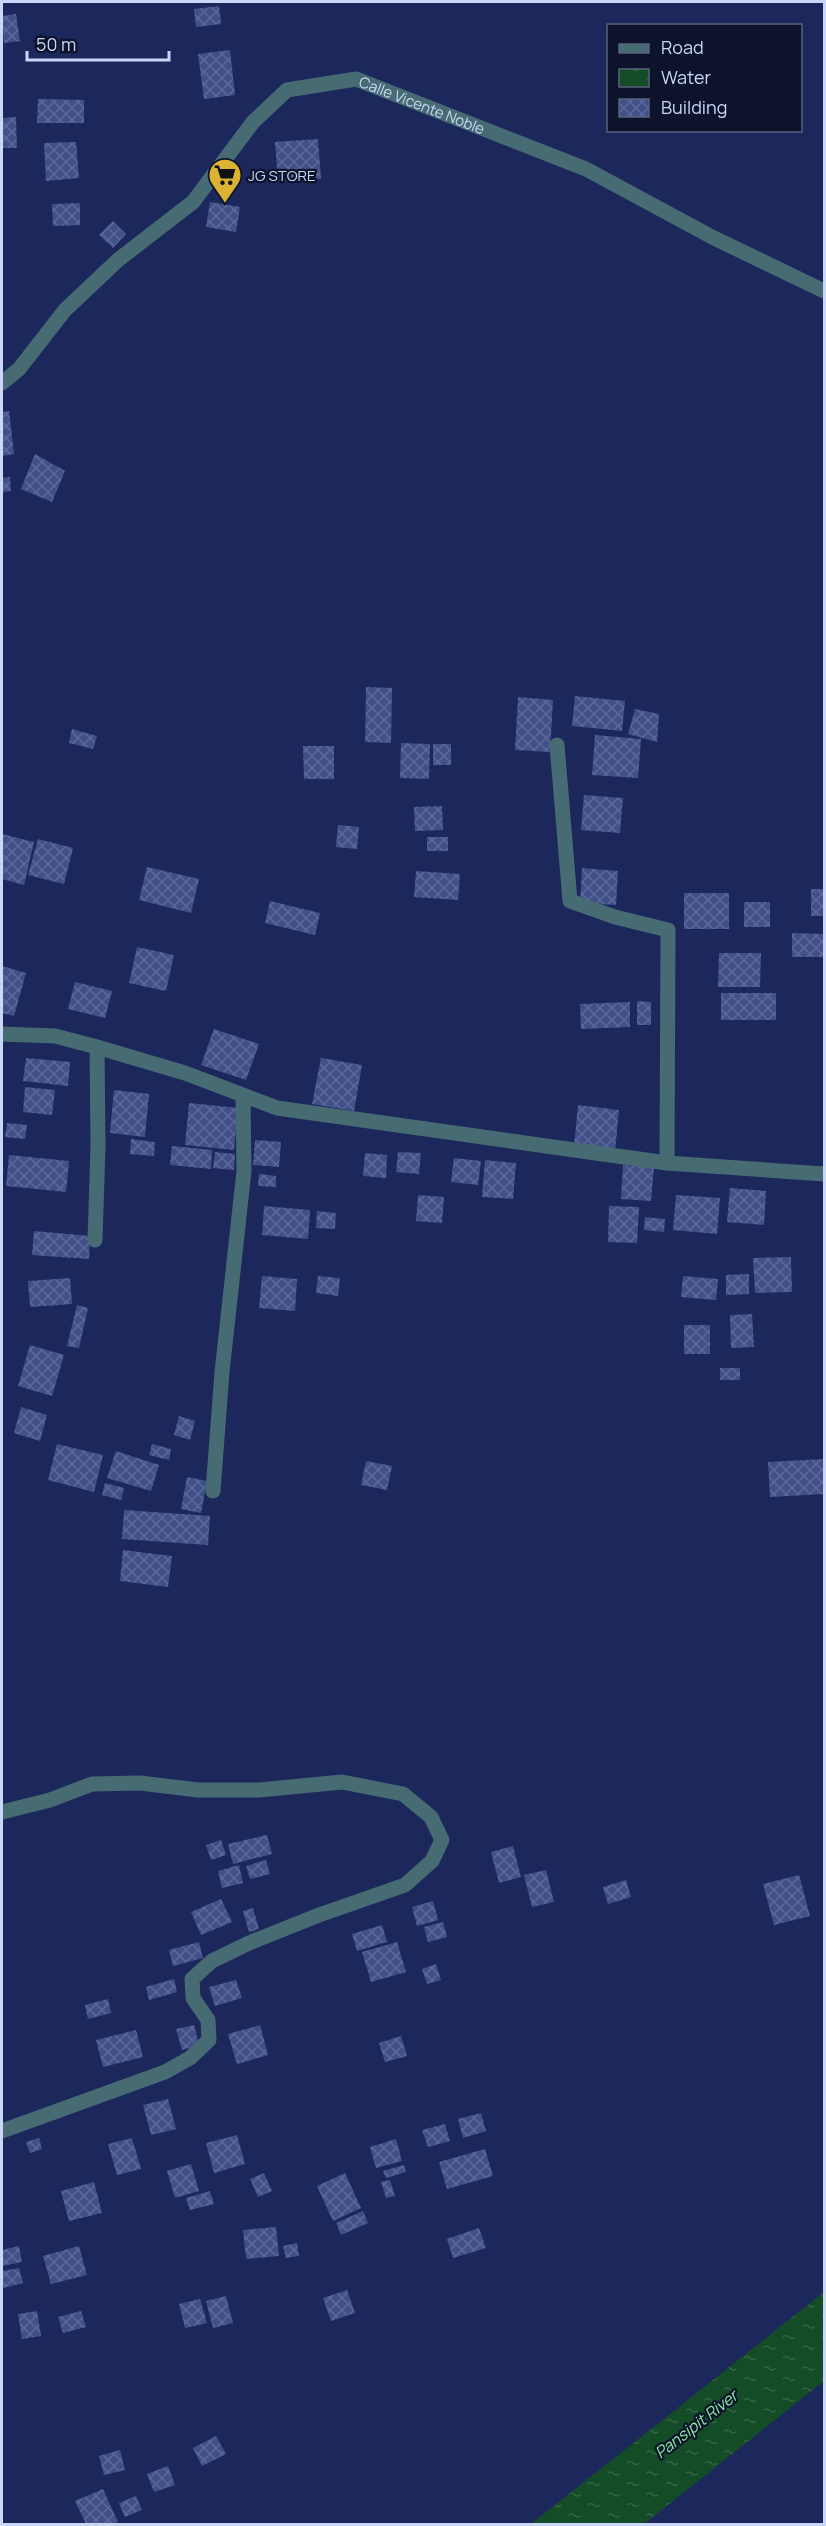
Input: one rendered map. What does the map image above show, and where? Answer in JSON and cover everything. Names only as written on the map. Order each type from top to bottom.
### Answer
[{"type":"street","name":"Calle Vicente Noble","points":[[2,383],[19,369],[65,309],[118,260],[193,202],[253,122],[287,90],[356,79],[586,169],[712,237],[825,291]]},
{"type":"street","points":[[557,745],[570,901],[668,930],[667,1163]]},
{"type":"street","points":[[2,1034],[55,1036],[97,1047],[185,1073],[277,1108],[667,1163],[825,1174]]},
{"type":"street","points":[[95,1240],[99,1146],[97,1047]]},
{"type":"street","points":[[213,1491],[222,1372],[244,1171],[243,1096]]},
{"type":"street","points":[[2,1812],[50,1800],[92,1784],[140,1784],[198,1790],[249,1790],[342,1782],[403,1794],[430,1817],[442,1840],[432,1861],[405,1885],[319,1915],[249,1943],[212,1961],[192,1979],[193,1998],[208,2020],[209,2040],[190,2058],[165,2072],[94,2095],[2,2131]]},
{"type":"water","name":"Pansipit River","points":[[824,2292],[824,2381],[644,2524],[531,2524]]},
{"type":"building","points":[[219,6],[221,24],[196,27],[194,9]]},
{"type":"building","points":[[16,14],[20,41],[4,43],[2,16]]},
{"type":"building","points":[[230,50],[235,95],[204,99],[198,54]]},
{"type":"building","points":[[38,99],[84,100],[84,123],[37,123]]},
{"type":"building","points":[[16,117],[17,148],[2,148],[2,118]]},
{"type":"building","points":[[318,139],[321,179],[278,181],[275,142]]},
{"type":"building","points":[[76,142],[79,178],[46,181],[44,143]]},
{"type":"building","points":[[210,202],[240,207],[236,232],[206,227]]},
{"type":"building","points":[[80,203],[80,225],[53,226],[52,204]]},
{"type":"building","points":[[113,221],[126,234],[113,248],[99,235]]},
{"type":"building","points":[[9,411],[14,454],[2,456],[2,412]]},
{"type":"building","points":[[35,454],[65,471],[52,502],[21,489]]},
{"type":"building","points":[[10,477],[11,491],[2,492],[2,478]]},
{"type":"building","points":[[366,687],[392,688],[391,743],[365,742]]},
{"type":"building","points":[[575,696],[625,701],[622,731],[572,726]]},
{"type":"building","points":[[518,697],[553,700],[550,752],[515,750]]},
{"type":"building","points":[[635,709],[659,714],[657,742],[628,734]]},
{"type":"building","points":[[72,729],[97,736],[93,749],[69,743]]},
{"type":"building","points":[[595,735],[641,739],[638,778],[592,775]]},
{"type":"building","points":[[401,743],[430,744],[429,779],[400,778]]},
{"type":"building","points":[[433,744],[451,744],[451,765],[433,765]]},
{"type":"building","points":[[303,746],[334,746],[334,779],[304,779]]},
{"type":"building","points":[[584,795],[623,798],[620,833],[581,830]]},
{"type":"building","points":[[442,806],[443,830],[415,831],[414,807]]},
{"type":"building","points":[[338,825],[359,827],[357,849],[336,847]]},
{"type":"building","points":[[2,834],[34,842],[24,885],[2,879]]},
{"type":"building","points":[[427,837],[448,837],[448,851],[427,851]]},
{"type":"building","points":[[38,839],[73,848],[64,884],[28,875]]},
{"type":"building","points":[[147,867],[199,879],[191,913],[139,900]]},
{"type":"building","points":[[582,868],[618,871],[616,905],[580,903]]},
{"type":"building","points":[[416,871],[460,874],[458,900],[414,897]]},
{"type":"building","points":[[811,889],[824,889],[824,916],[811,916]]},
{"type":"building","points":[[684,893],[729,893],[729,929],[684,929]]},
{"type":"building","points":[[270,901],[320,913],[315,935],[265,923]]},
{"type":"building","points":[[744,902],[770,902],[770,927],[744,927]]},
{"type":"building","points":[[792,933],[824,934],[824,957],[792,957]]},
{"type":"building","points":[[137,947],[174,955],[166,991],[129,983]]},
{"type":"building","points":[[719,953],[761,953],[760,987],[718,987]]},
{"type":"building","points":[[2,966],[26,973],[14,1016],[2,1013]]},
{"type":"building","points":[[75,982],[112,991],[105,1018],[68,1009]]},
{"type":"building","points":[[721,993],[776,993],[776,1020],[721,1020]]},
{"type":"building","points":[[637,1001],[651,1002],[651,1025],[637,1025]]},
{"type":"building","points":[[630,1002],[630,1027],[581,1029],[580,1004]]},
{"type":"building","points":[[214,1029],[259,1044],[246,1080],[201,1065]]},
{"type":"building","points":[[26,1058],[70,1062],[68,1086],[23,1081]]},
{"type":"building","points":[[321,1058],[362,1065],[354,1111],[312,1104]]},
{"type":"building","points":[[25,1087],[55,1090],[52,1115],[23,1112]]},
{"type":"building","points":[[114,1090],[149,1094],[145,1137],[110,1133]]},
{"type":"building","points":[[189,1103],[238,1108],[234,1150],[185,1145]]},
{"type":"building","points":[[578,1105],[619,1110],[615,1151],[574,1146]]},
{"type":"building","points":[[7,1123],[27,1125],[25,1139],[5,1137]]},
{"type":"building","points":[[131,1139],[155,1142],[154,1156],[130,1154]]},
{"type":"building","points":[[255,1140],[281,1142],[279,1167],[253,1165]]},
{"type":"building","points":[[172,1146],[212,1150],[211,1169],[170,1165]]},
{"type":"building","points":[[215,1152],[235,1154],[234,1170],[213,1168]]},
{"type":"building","points":[[398,1152],[421,1153],[419,1174],[396,1172]]},
{"type":"building","points":[[365,1153],[387,1155],[386,1178],[363,1176]]},
{"type":"building","points":[[9,1155],[69,1161],[66,1192],[6,1186]]},
{"type":"building","points":[[454,1158],[481,1161],[478,1185],[451,1182]]},
{"type":"building","points":[[485,1160],[516,1163],[513,1199],[482,1197]]},
{"type":"building","points":[[623,1165],[654,1167],[651,1201],[621,1199]]},
{"type":"building","points":[[259,1174],[276,1176],[276,1187],[258,1186]]},
{"type":"building","points":[[730,1188],[766,1191],[764,1225],[727,1222]]},
{"type":"building","points":[[418,1195],[444,1197],[442,1223],[416,1221]]},
{"type":"building","points":[[676,1195],[720,1198],[717,1234],[673,1230]]},
{"type":"building","points":[[264,1206],[310,1210],[308,1239],[262,1235]]},
{"type":"building","points":[[609,1206],[639,1207],[637,1243],[608,1242]]},
{"type":"building","points":[[317,1211],[336,1213],[335,1229],[316,1228]]},
{"type":"building","points":[[645,1217],[665,1219],[664,1232],[644,1230]]},
{"type":"building","points":[[34,1231],[90,1236],[89,1259],[32,1255]]},
{"type":"building","points":[[791,1257],[792,1292],[755,1293],[753,1258]]},
{"type":"building","points":[[749,1274],[749,1294],[726,1295],[726,1275]]},
{"type":"building","points":[[262,1276],[297,1279],[295,1311],[259,1308]]},
{"type":"building","points":[[318,1276],[340,1278],[338,1296],[316,1293]]},
{"type":"building","points":[[683,1276],[718,1279],[716,1300],[681,1297]]},
{"type":"building","points":[[70,1278],[72,1304],[30,1307],[28,1281]]},
{"type":"building","points":[[77,1305],[88,1308],[79,1348],[67,1346]]},
{"type":"building","points":[[752,1314],[754,1347],[731,1348],[730,1315]]},
{"type":"building","points":[[684,1325],[710,1325],[710,1354],[684,1354]]},
{"type":"building","points":[[30,1345],[64,1355],[52,1396],[18,1386]]},
{"type":"building","points":[[720,1368],[740,1368],[740,1380],[720,1380]]},
{"type":"building","points":[[21,1407],[47,1415],[40,1441],[14,1433]]},
{"type":"building","points":[[179,1416],[195,1421],[190,1440],[174,1435]]},
{"type":"building","points":[[57,1444],[103,1455],[94,1492],[48,1480]]},
{"type":"building","points":[[152,1444],[171,1449],[169,1460],[149,1455]]},
{"type":"building","points":[[116,1451],[159,1465],[151,1491],[107,1478]]},
{"type":"building","points":[[824,1459],[824,1494],[770,1497],[768,1462]]},
{"type":"building","points":[[366,1461],[392,1466],[387,1490],[361,1485]]},
{"type":"building","points":[[187,1477],[207,1481],[201,1513],[181,1509]]},
{"type":"building","points":[[105,1483],[124,1488],[121,1500],[102,1495]]},
{"type":"building","points":[[124,1510],[210,1516],[208,1545],[122,1539]]},
{"type":"building","points":[[123,1550],[172,1556],[168,1587],[120,1581]]},
{"type":"building","points":[[267,1835],[272,1854],[233,1864],[228,1844]]},
{"type":"building","points":[[221,1840],[226,1855],[211,1860],[206,1845]]},
{"type":"building","points":[[513,1846],[521,1877],[499,1883],[491,1852]]},
{"type":"building","points":[[266,1860],[270,1874],[250,1879],[246,1866]]},
{"type":"building","points":[[239,1865],[243,1883],[222,1888],[218,1871]]},
{"type":"building","points":[[546,1870],[554,1902],[532,1907],[524,1875]]},
{"type":"building","points":[[799,1875],[810,1916],[774,1925],[763,1884]]},
{"type":"building","points":[[626,1880],[631,1897],[608,1904],[603,1887]]},
{"type":"building","points":[[221,1899],[232,1922],[201,1935],[191,1912]]},
{"type":"building","points":[[433,1901],[438,1920],[417,1926],[412,1907]]},
{"type":"building","points":[[253,1908],[259,1929],[249,1932],[243,1911]]},
{"type":"building","points":[[443,1922],[447,1937],[428,1942],[424,1927]]},
{"type":"building","points":[[382,1925],[387,1942],[357,1951],[352,1934]]},
{"type":"building","points":[[199,1942],[203,1958],[173,1966],[169,1950]]},
{"type":"building","points":[[397,1942],[406,1972],[371,1982],[362,1952]]},
{"type":"building","points":[[436,1964],[441,1980],[427,1984],[422,1969]]},
{"type":"building","points":[[174,1979],[177,1992],[149,2000],[146,1987]]},
{"type":"building","points":[[236,1980],[242,1998],[215,2006],[209,1987]]},
{"type":"building","points":[[108,1999],[111,2013],[88,2019],[85,2005]]},
{"type":"building","points":[[194,2025],[199,2045],[182,2050],[176,2029]]},
{"type":"building","points":[[260,2025],[268,2055],[237,2064],[228,2034]]},
{"type":"building","points":[[136,2030],[143,2057],[103,2067],[96,2040]]},
{"type":"building","points":[[401,2036],[407,2056],[385,2062],[379,2043]]},
{"type":"building","points":[[168,2099],[176,2129],[151,2135],[143,2105]]},
{"type":"building","points":[[481,2113],[486,2131],[463,2138],[458,2119]]},
{"type":"building","points":[[445,2124],[450,2141],[428,2147],[422,2130]]},
{"type":"building","points":[[237,2135],[245,2164],[214,2173],[206,2143]]},
{"type":"building","points":[[39,2138],[42,2149],[30,2153],[26,2142]]},
{"type":"building","points":[[132,2138],[141,2169],[117,2175],[108,2144]]},
{"type":"building","points":[[396,2139],[402,2161],[376,2168],[370,2147]]},
{"type":"building","points":[[485,2149],[493,2176],[447,2189],[439,2162]]},
{"type":"building","points":[[191,2164],[199,2191],[175,2198],[167,2171]]},
{"type":"building","points":[[404,2165],[406,2172],[386,2178],[383,2171]]},
{"type":"building","points":[[264,2173],[272,2191],[258,2197],[250,2179]]},
{"type":"building","points":[[345,2173],[361,2208],[333,2221],[317,2186]]},
{"type":"building","points":[[390,2180],[395,2196],[386,2198],[381,2182]]},
{"type":"building","points":[[94,2182],[102,2213],[69,2221],[61,2191]]},
{"type":"building","points":[[210,2191],[214,2204],[190,2210],[186,2198]]},
{"type":"building","points":[[363,2211],[368,2223],[341,2235],[336,2223]]},
{"type":"building","points":[[276,2227],[279,2256],[246,2259],[243,2230]]},
{"type":"building","points":[[479,2228],[486,2248],[453,2258],[447,2239]]},
{"type":"building","points":[[297,2243],[299,2256],[286,2258],[283,2246]]},
{"type":"building","points":[[19,2246],[22,2262],[2,2266],[2,2250]]},
{"type":"building","points":[[79,2246],[87,2275],[51,2284],[43,2256]]},
{"type":"building","points":[[19,2268],[23,2283],[3,2288],[2,2271]]},
{"type":"building","points":[[347,2290],[355,2313],[331,2321],[323,2298]]},
{"type":"building","points":[[226,2296],[233,2323],[213,2328],[206,2301]]},
{"type":"building","points":[[200,2299],[207,2323],[185,2328],[179,2304]]},
{"type":"building","points":[[37,2311],[41,2336],[22,2339],[18,2314]]},
{"type":"building","points":[[81,2311],[86,2327],[63,2333],[58,2317]]},
{"type":"building","points":[[216,2436],[226,2454],[202,2466],[193,2448]]},
{"type":"building","points":[[120,2450],[125,2470],[104,2475],[99,2456]]},
{"type":"building","points":[[168,2466],[175,2485],[154,2492],[147,2474]]},
{"type":"building","points":[[103,2489],[118,2522],[86,2524],[75,2501]]},
{"type":"building","points":[[136,2496],[142,2510],[125,2517],[119,2503]]},
{"type":"place","name":"JG STORE","points":[[225,204]]}]
